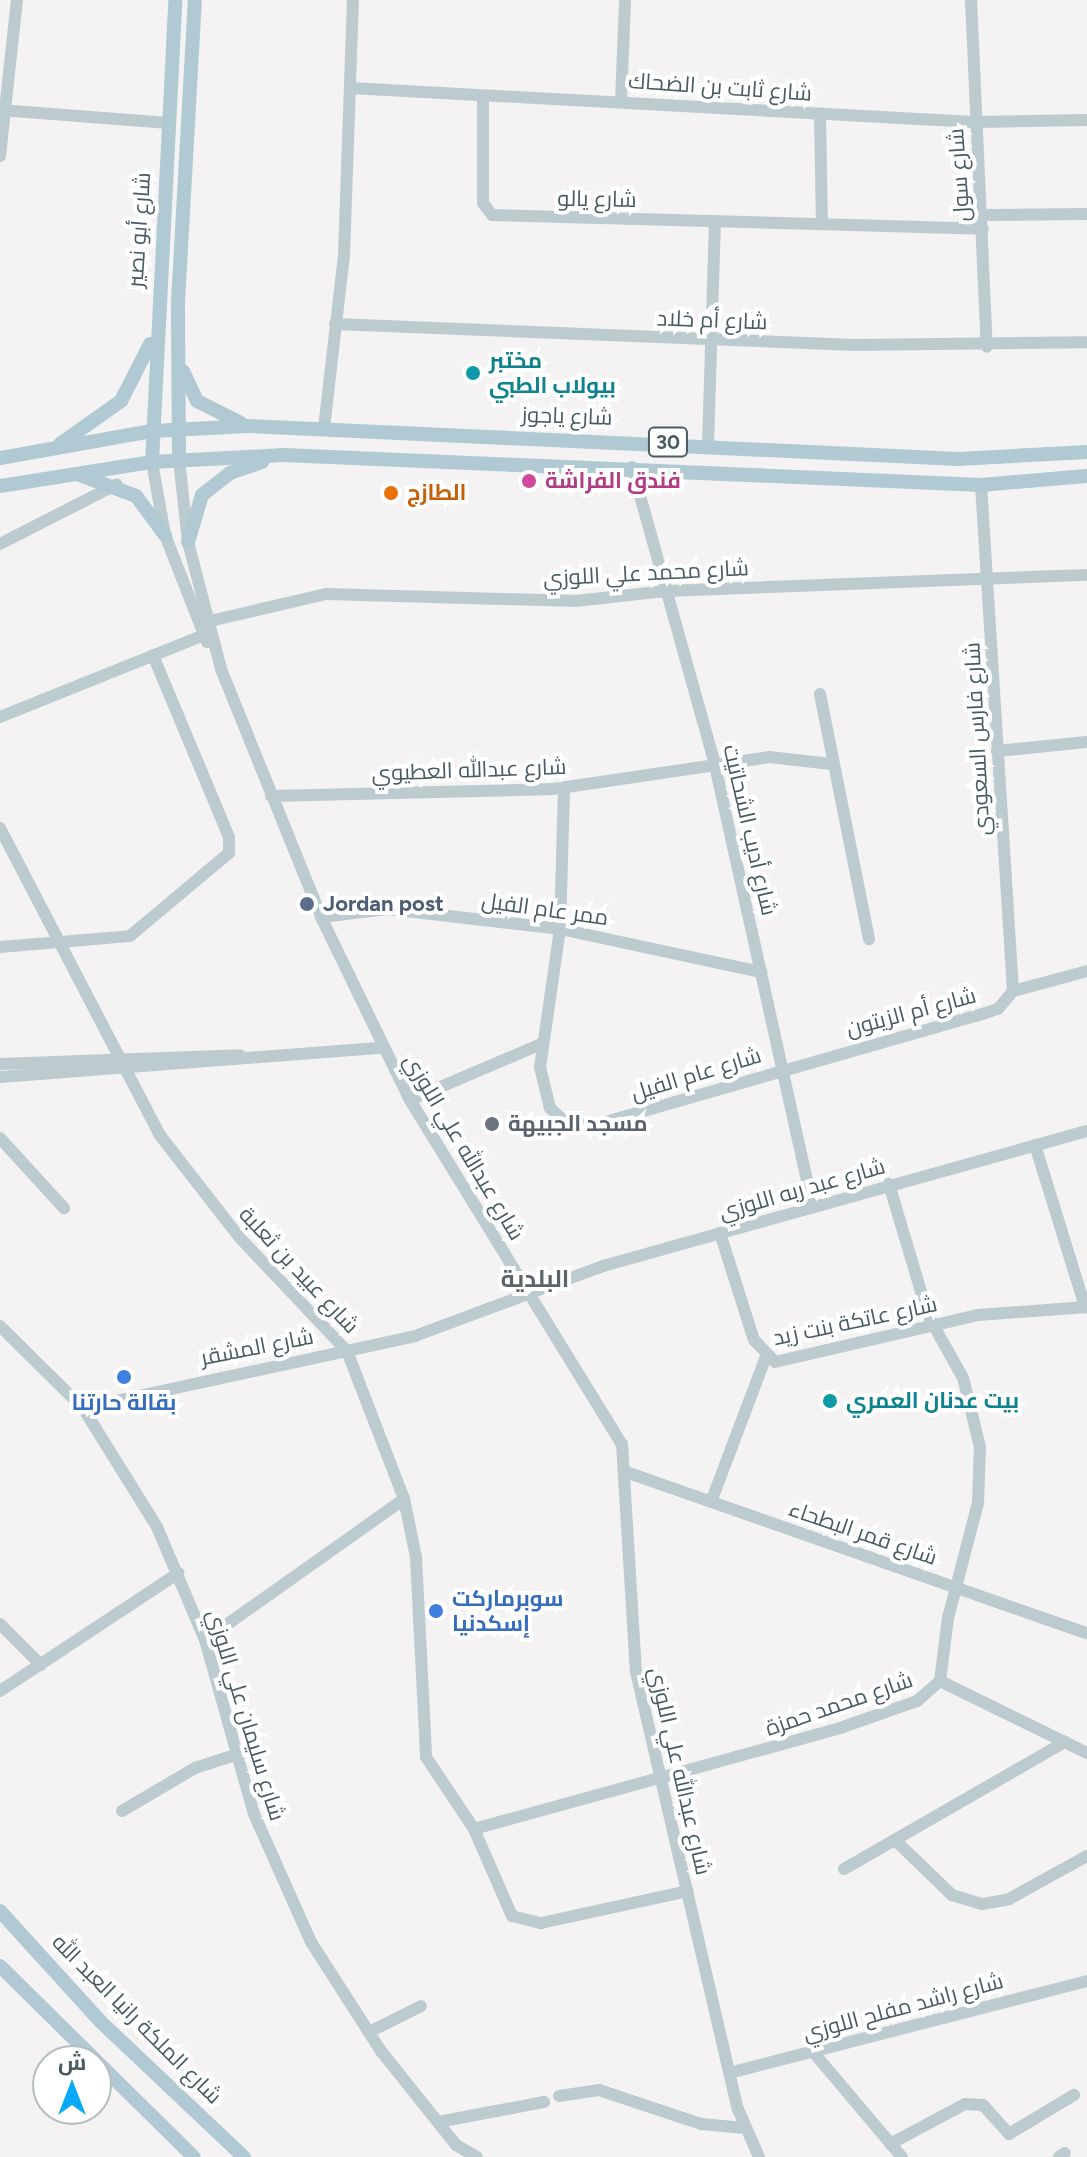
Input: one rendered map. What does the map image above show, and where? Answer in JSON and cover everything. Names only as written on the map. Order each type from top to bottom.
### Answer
[{"type":"main road","name":"شارع أبو نصير","points":[[152,462],[154,333],[175,0]]},
{"type":"main road","name":"شارع أبو نصير","points":[[179,460],[177,347],[195,0]]},
{"type":"main road","points":[[50,449],[121,401],[154,333]]},
{"type":"main road","points":[[177,347],[197,401],[249,426]]},
{"type":"main road","name":"شارع ياجوز","points":[[7,456],[152,431],[249,426],[708,444],[958,459],[1087,452]]},
{"type":"main road","points":[[188,542],[193,510],[216,481],[284,455]]},
{"type":"main road","name":"30","points":[[0,486],[152,462],[284,455],[632,467],[981,485],[1087,476]]},
{"type":"main road","points":[[61,474],[117,484],[153,511],[165,535]]},
{"type":"main road","name":"شارع الملكة رانيا العبد الله","points":[[0,1911],[101,2022],[244,2157]]},
{"type":"main road","points":[[0,1966],[194,2157]]},
{"type":"street","points":[[0,156],[17,0]]},
{"type":"street","points":[[324,428],[335,324],[353,0]]},
{"type":"street","points":[[621,101],[625,0]]},
{"type":"street","name":"شارع سول","points":[[971,0],[974,122],[987,347]]},
{"type":"street","name":"شارع ثابت بن الضحاك","points":[[350,88],[483,98],[621,101],[974,122],[1087,120]]},
{"type":"street","name":"شارع يالو","points":[[483,98],[487,213],[822,224],[982,222],[1087,214]]},
{"type":"street","points":[[3,111],[169,123]]},
{"type":"street","points":[[820,114],[822,224]]},
{"type":"street","points":[[708,444],[715,339],[715,222]]},
{"type":"street","name":"شارع أم خلاد","points":[[335,324],[987,347],[1087,342]]},
{"type":"street","points":[[0,449],[7,456]]},
{"type":"street","name":"شارع عبدالله علي اللوزي","points":[[179,460],[188,542],[221,669]]},
{"type":"street","name":"شارع عبدالله علي اللوزي","points":[[152,462],[165,535],[204,635],[221,669],[321,917],[381,1048],[410,1100],[619,1437],[626,1472],[629,1628],[729,2073],[745,2128],[759,2157]]},
{"type":"street","name":"شارع أديب الشحاتيت","points":[[632,467],[714,761],[813,1207]]},
{"type":"street","points":[[0,544],[117,484]]},
{"type":"street","name":"شارع فارس السعودي","points":[[981,485],[1013,991]]},
{"type":"street","name":"شارع محمد علي اللوزي","points":[[210,621],[326,594],[576,601],[667,591],[1087,575]]},
{"type":"street","points":[[0,717],[204,635]]},
{"type":"street","points":[[0,947],[136,934],[229,853],[229,837],[153,655]]},
{"type":"street","points":[[820,694],[869,939]]},
{"type":"street","points":[[997,751],[1087,742]]},
{"type":"street","name":"شارع عبدالله العطيوي","points":[[271,796],[564,788],[714,761],[816,757],[832,764]]},
{"type":"street","name":"شارع عام الفيل","points":[[564,788],[560,929],[541,1044],[550,1108],[580,1126],[783,1067]]},
{"type":"street","name":"شارع عبيد بن ثعلبة","points":[[0,828],[118,1064],[198,1187],[347,1351],[404,1499],[423,1614],[426,1757],[474,1829],[512,1916],[522,1923],[688,1891]]},
{"type":"street","name":"ممر عام الفيل","points":[[321,917],[388,909],[560,929],[761,972]]},
{"type":"street","name":"شارع أم الزيتون","points":[[783,1067],[987,1013],[1013,991],[1087,971]]},
{"type":"street","points":[[410,1100],[541,1044]]},
{"type":"street","points":[[0,1077],[118,1064],[381,1048]]},
{"type":"street","points":[[0,1064],[118,1064]]},
{"type":"street","name":"شارع عبد ربه اللوزي","points":[[530,1294],[720,1233],[1087,1131]]},
{"type":"street","points":[[0,1138],[64,1208]]},
{"type":"street","points":[[1035,1145],[1086,1307]]},
{"type":"street","name":"شارع محمد حمزة","points":[[474,1829],[853,1724],[917,1701],[940,1681],[957,1587],[981,1488],[980,1447],[963,1378],[934,1324],[889,1184]]},
{"type":"street","name":"شارع عاتكة بنت زيد","points":[[720,1233],[765,1359],[934,1324],[1086,1307]]},
{"type":"street","name":"شارع المشقر","points":[[83,1408],[347,1351],[530,1294]]},
{"type":"street","name":"شارع سليمان علي اللوزي","points":[[0,1326],[83,1408],[178,1573],[205,1640],[235,1755],[311,1942],[369,2032],[438,2122],[477,2157]]},
{"type":"street","points":[[711,1502],[765,1359]]},
{"type":"street","name":"شارع قمر البطحاء","points":[[626,1472],[1087,1633]]},
{"type":"street","points":[[205,1640],[404,1499]]},
{"type":"street","points":[[0,1691],[178,1573]]},
{"type":"street","points":[[0,1624],[41,1665]]},
{"type":"street","points":[[940,1681],[1087,1753]]},
{"type":"street","points":[[844,1869],[1065,1742]]},
{"type":"street","points":[[122,1811],[195,1768],[235,1755]]},
{"type":"street","points":[[895,1840],[952,1895],[982,1904],[1009,1899],[1087,1856]]},
{"type":"street","name":"شارع راشد مفلح اللوزي","points":[[729,2073],[1087,1981]]},
{"type":"street","points":[[369,2032],[421,2006]]},
{"type":"street","points":[[814,2053],[902,2157]]},
{"type":"street","points":[[559,2096],[599,2090],[701,2124],[745,2128]]},
{"type":"street","points":[[890,2144],[965,2104],[983,2105],[1009,2134],[1074,2095]]},
{"type":"street","points":[[438,2122],[544,2102]]},
{"type":"place","name":"مختبر بيولاب الطبي","points":[[473,373]]},
{"type":"place","name":"فندق الفراشة","points":[[529,481]]},
{"type":"place","name":"الطازج","points":[[391,493]]},
{"type":"place","name":"Jordan post","points":[[307,904]]},
{"type":"place","name":"مسجد الجبيهة","points":[[492,1124]]},
{"type":"place","name":"بقالة حارتنا","points":[[124,1377]]},
{"type":"place","name":"بيت عدنان العمري","points":[[830,1401]]},
{"type":"place","name":"سوبرماركت إسكدنيا","points":[[436,1611]]},
{"type":"district","name":"البلدية","points":[[535,1279]]}]
